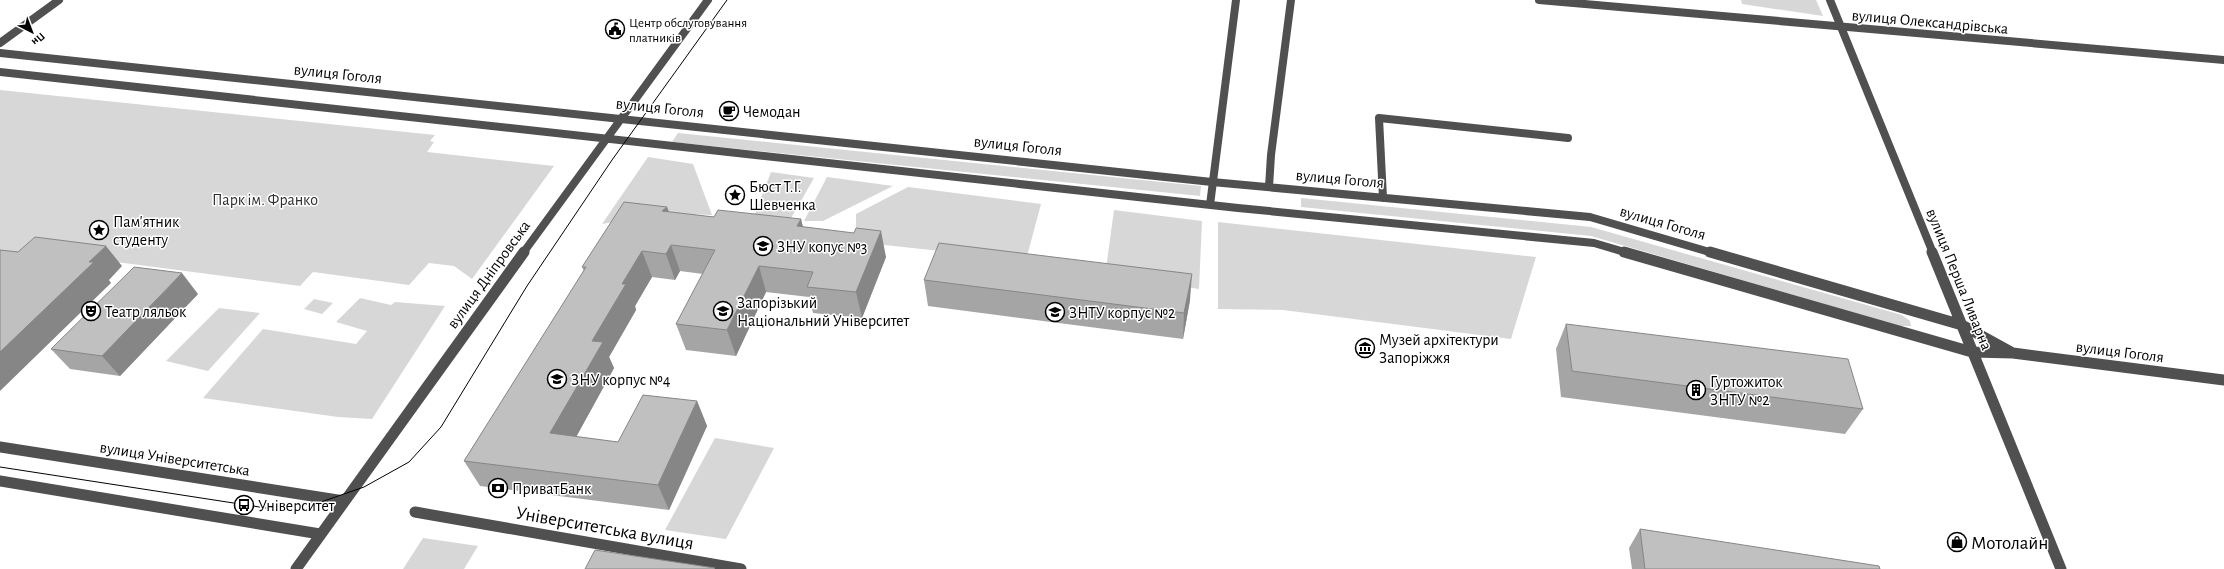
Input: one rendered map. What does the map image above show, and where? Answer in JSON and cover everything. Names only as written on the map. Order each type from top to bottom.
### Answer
[{"type":"street","points":[[0,43],[59,0]]},
{"type":"street","name":"вулиця Дніпровська","points":[[296,569],[502,282],[708,0]]},
{"type":"street","points":[[1210,205],[1236,0]]},
{"type":"street","points":[[1269,187],[1271,155],[1291,0]]},
{"type":"street","name":"вулиця Олександрівська","points":[[1539,0],[2224,60]]},
{"type":"street","name":"вулиця Перша Ливарна","points":[[1830,0],[2060,569]]},
{"type":"street","name":"вулиця Гоголя","points":[[0,53],[1212,182],[1590,217],[1962,325],[2013,353]]},
{"type":"street","name":"вулиця Гоголя","points":[[0,72],[606,140],[1210,205],[1594,243],[1972,352],[2013,353],[2224,380]]},
{"type":"street","points":[[1383,198],[1379,118],[1568,138]]},
{"type":"street","name":"вулиця Університетська","points":[[0,447],[344,501]]},
{"type":"street","points":[[0,481],[320,534]]},
{"type":"street","name":"Університетська вулиця","points":[[415,512],[741,569]]},
{"type":"green space","points":[[1741,0],[1816,0],[1823,16],[1742,4]]},
{"type":"green space","name":"Парк ім. Франко","points":[[0,90],[435,135],[430,141],[434,142],[427,152],[554,166],[472,279],[454,266],[429,263],[409,285],[313,272],[300,286],[55,254],[0,268]]},
{"type":"green space","points":[[678,133],[1201,186],[1200,196],[672,142]]},
{"type":"green space","points":[[648,157],[693,164],[712,215],[665,213],[602,224]]},
{"type":"green space","points":[[771,172],[814,178],[790,220],[753,219]]},
{"type":"green space","points":[[827,177],[893,186],[823,221],[804,221]]},
{"type":"green space","points":[[908,187],[1041,204],[1026,260],[856,242],[856,214]]},
{"type":"green space","points":[[1301,198],[1591,227],[1902,315],[1910,321],[1911,326],[1900,326],[1591,236],[1301,207]]},
{"type":"green space","points":[[1114,210],[1202,221],[1199,289],[1105,276]]},
{"type":"green space","points":[[1218,222],[1536,257],[1511,339],[1283,310],[1218,309]]},
{"type":"green space","points":[[360,298],[391,305],[395,302],[445,306],[372,419],[338,417],[203,398],[263,329],[356,344],[367,331],[336,322]]},
{"type":"green space","points":[[314,299],[333,303],[322,314],[304,309]]},
{"type":"green space","points":[[219,308],[260,313],[208,371],[166,361]]},
{"type":"green space","points":[[715,438],[774,448],[726,539],[665,530]]},
{"type":"green space","points":[[423,538],[478,546],[464,569],[403,569]]},
{"type":"building","points":[[624,202],[667,207],[662,211],[714,217],[718,210],[801,219],[797,226],[854,233],[856,228],[881,231],[856,292],[807,287],[813,272],[759,266],[727,330],[676,324],[715,250],[671,245],[666,254],[642,251],[622,284],[626,284],[592,341],[603,342],[550,433],[618,442],[643,395],[697,401],[658,485],[464,461],[586,267],[582,267]]},
{"type":"building","points":[[35,237],[106,246],[89,262],[94,262],[0,352],[0,250],[18,252]]},
{"type":"building","points":[[939,243],[1192,274],[1184,313],[924,280]]},
{"type":"building","points":[[134,267],[182,273],[102,356],[51,349]]},
{"type":"building","points":[[1566,324],[1848,359],[1863,409],[1572,371]]},
{"type":"building","points":[[1640,529],[1879,566],[1880,569],[1645,569]]},
{"type":"building","points":[[595,550],[715,568],[585,569]]},
{"type":"tram line","points":[[0,467],[266,508],[321,502],[364,487],[409,462],[441,427],[527,286],[612,160],[727,0]]},
{"type":"place","name":"Центр обслуговування платників","points":[[615,29]]},
{"type":"place","name":"Чемодан","points":[[729,111]]},
{"type":"place","name":"Бюст Т.Г. Шевченка","points":[[735,195]]},
{"type":"place","name":"Пам'ятник студенту","points":[[99,230]]},
{"type":"place","name":"ЗНУ копус №3","points":[[763,246]]},
{"type":"place","name":"Театр ляльок","points":[[91,311]]},
{"type":"place","name":"Запорізький Національний Університет","points":[[723,311]]},
{"type":"place","name":"ЗНТУ корпус №2","points":[[1055,312]]},
{"type":"place","name":"Музей архітектури Запоріжжя","points":[[1365,348]]},
{"type":"place","name":"ЗНУ корпус №4","points":[[557,379]]},
{"type":"place","name":"Гуртожиток ЗНТУ №2","points":[[1696,390]]},
{"type":"place","name":"ПриватБанк","points":[[498,488]]},
{"type":"place","name":"Університет","points":[[244,505]]},
{"type":"place","name":"Мотолайн","points":[[1957,542]]}]
